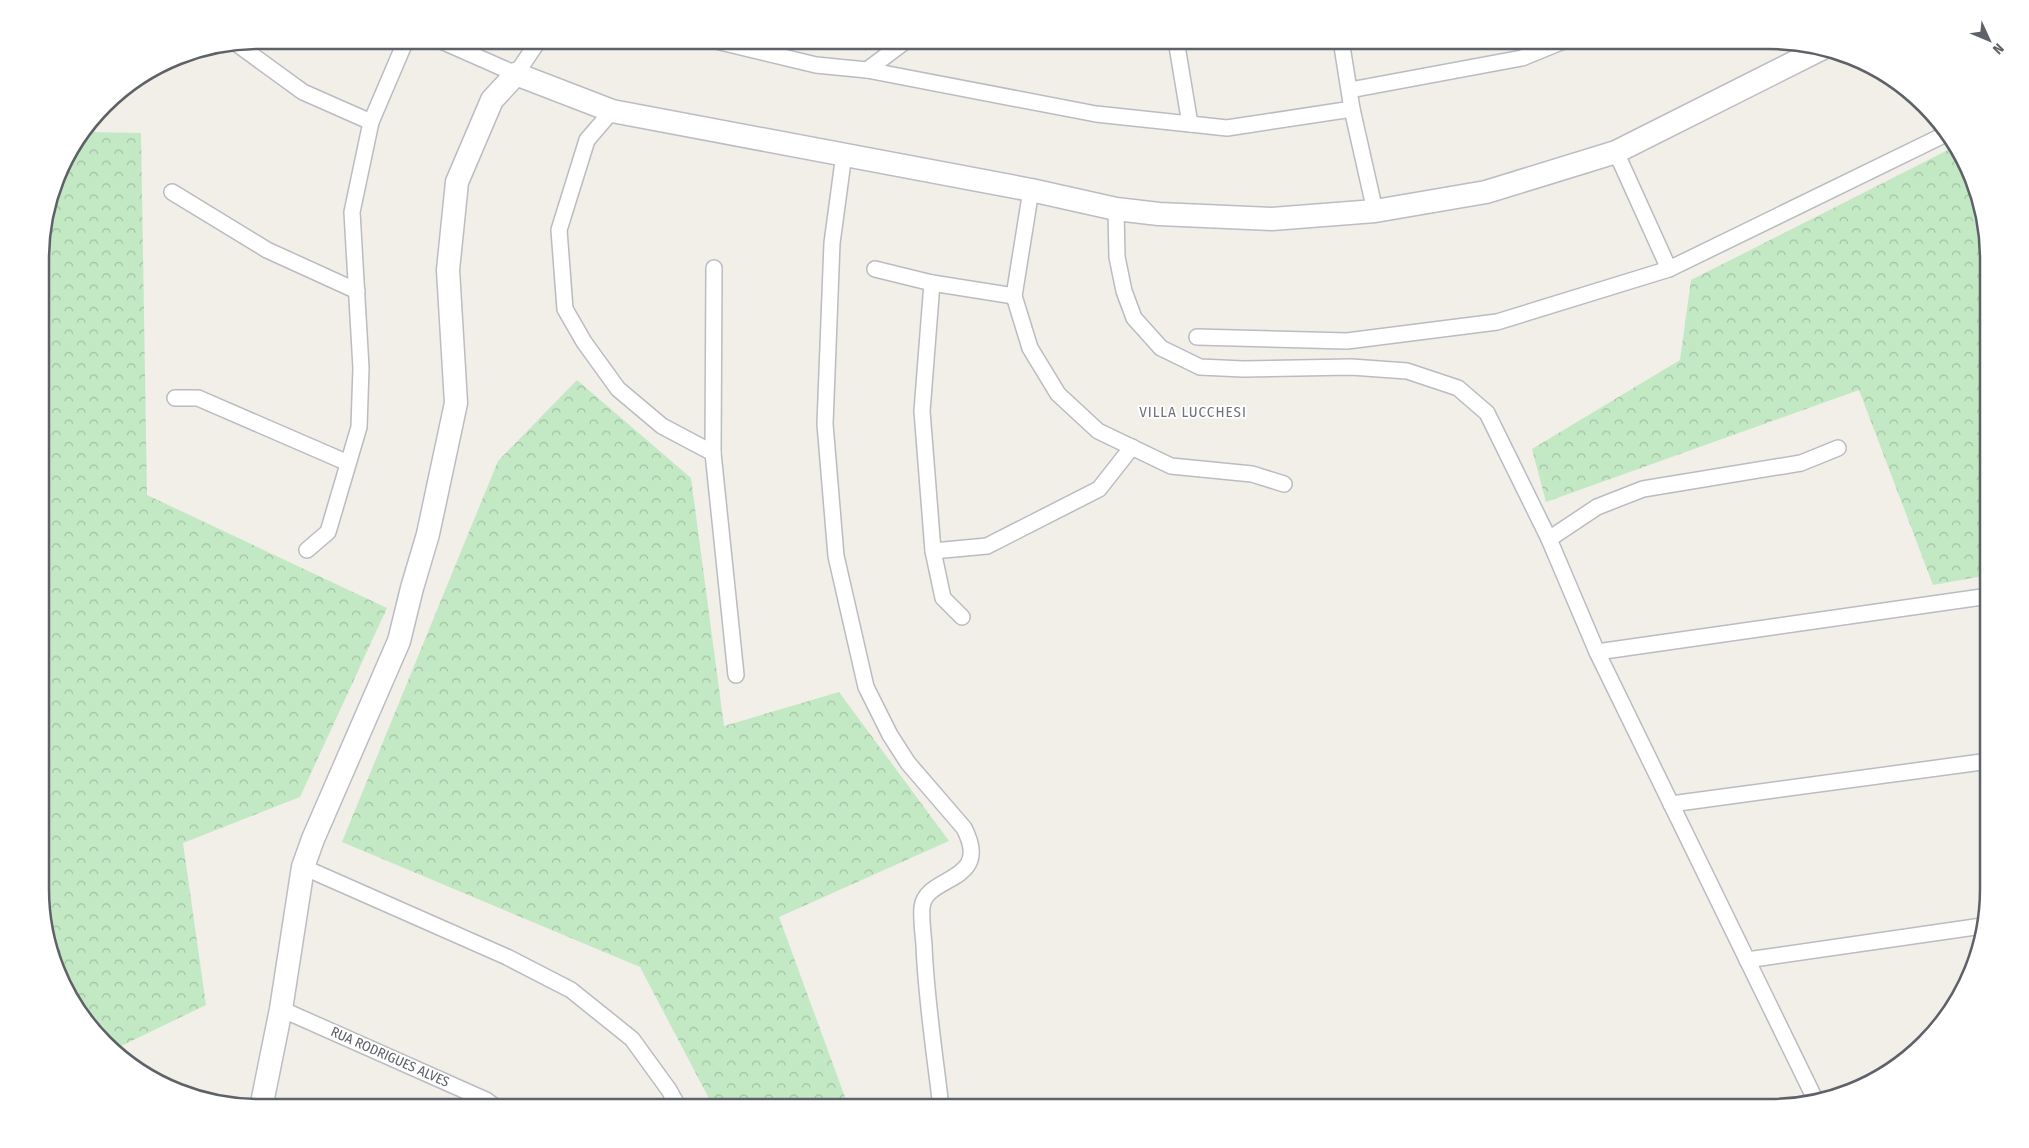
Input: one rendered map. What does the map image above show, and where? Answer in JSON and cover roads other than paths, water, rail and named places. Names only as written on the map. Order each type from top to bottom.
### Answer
[{"type":"street","points":[[244,49],[303,92],[371,122]]},
{"type":"street","points":[[307,550],[328,532],[359,427],[361,368],[352,212],[371,122],[402,49]]},
{"type":"street","points":[[460,49],[516,74],[612,110],[1031,190],[1116,209],[1159,214],[1272,219],[1375,211],[1486,192],[1616,152],[1812,53]]},
{"type":"street","points":[[263,1099],[281,1009],[303,867],[313,839],[400,642],[412,588],[428,534],[456,403],[448,270],[457,182],[492,100],[516,74],[533,49]]},
{"type":"street","points":[[751,49],[816,65],[867,70],[1096,114],[1227,128],[1352,109]]},
{"type":"street","points":[[867,70],[895,49]]},
{"type":"street","points":[[1178,49],[1190,124]]},
{"type":"street","points":[[1343,49],[1352,109],[1375,211]]},
{"type":"street","points":[[1350,90],[1522,58],[1544,49]]},
{"type":"street","points":[[612,110],[587,140],[559,230],[565,308],[584,342],[618,389],[662,426],[713,453]]},
{"type":"street","points":[[1197,337],[1347,341],[1497,322],[1670,269],[1941,136]]},
{"type":"street","points":[[1616,152],[1670,269]]},
{"type":"street","points":[[844,154],[832,243],[825,424],[836,556],[866,687],[890,735],[908,762],[964,828],[971,850],[963,871],[954,879],[930,891],[922,908],[925,980],[940,1099]]},
{"type":"street","points":[[1031,190],[1014,296],[1030,348],[1058,394],[1098,431],[1171,466],[1252,474],[1284,484]]},
{"type":"street","points":[[172,192],[267,250],[357,291]]},
{"type":"street","points":[[1116,209],[1117,257],[1124,291],[1134,318],[1161,348],[1200,367],[1243,369],[1351,367],[1407,371],[1458,388],[1487,413],[1548,539],[1597,652],[1813,1095]]},
{"type":"street","points":[[714,268],[713,453],[736,675]]},
{"type":"street","points":[[875,269],[932,283],[1014,296]]},
{"type":"street","points":[[932,283],[922,411],[933,552],[943,598],[962,617]]},
{"type":"street","points":[[175,398],[198,398],[348,463]]},
{"type":"street","points":[[933,552],[987,546],[1099,489],[1132,447]]},
{"type":"street","points":[[1548,539],[1598,507],[1643,490],[1801,463],[1838,448]]},
{"type":"street","points":[[1597,652],[1980,597]]},
{"type":"street","points":[[1671,804],[1980,762]]},
{"type":"street","points":[[303,867],[507,957],[571,990],[632,1039],[674,1099]]},
{"type":"street","points":[[1747,960],[1976,927]]},
{"type":"street","name":"RUA RODRIGUES ALVES","points":[[281,1009],[484,1099]]},
{"type":"district","name":"VILLA LUCCHESI","points":[[1193,412]]}]
